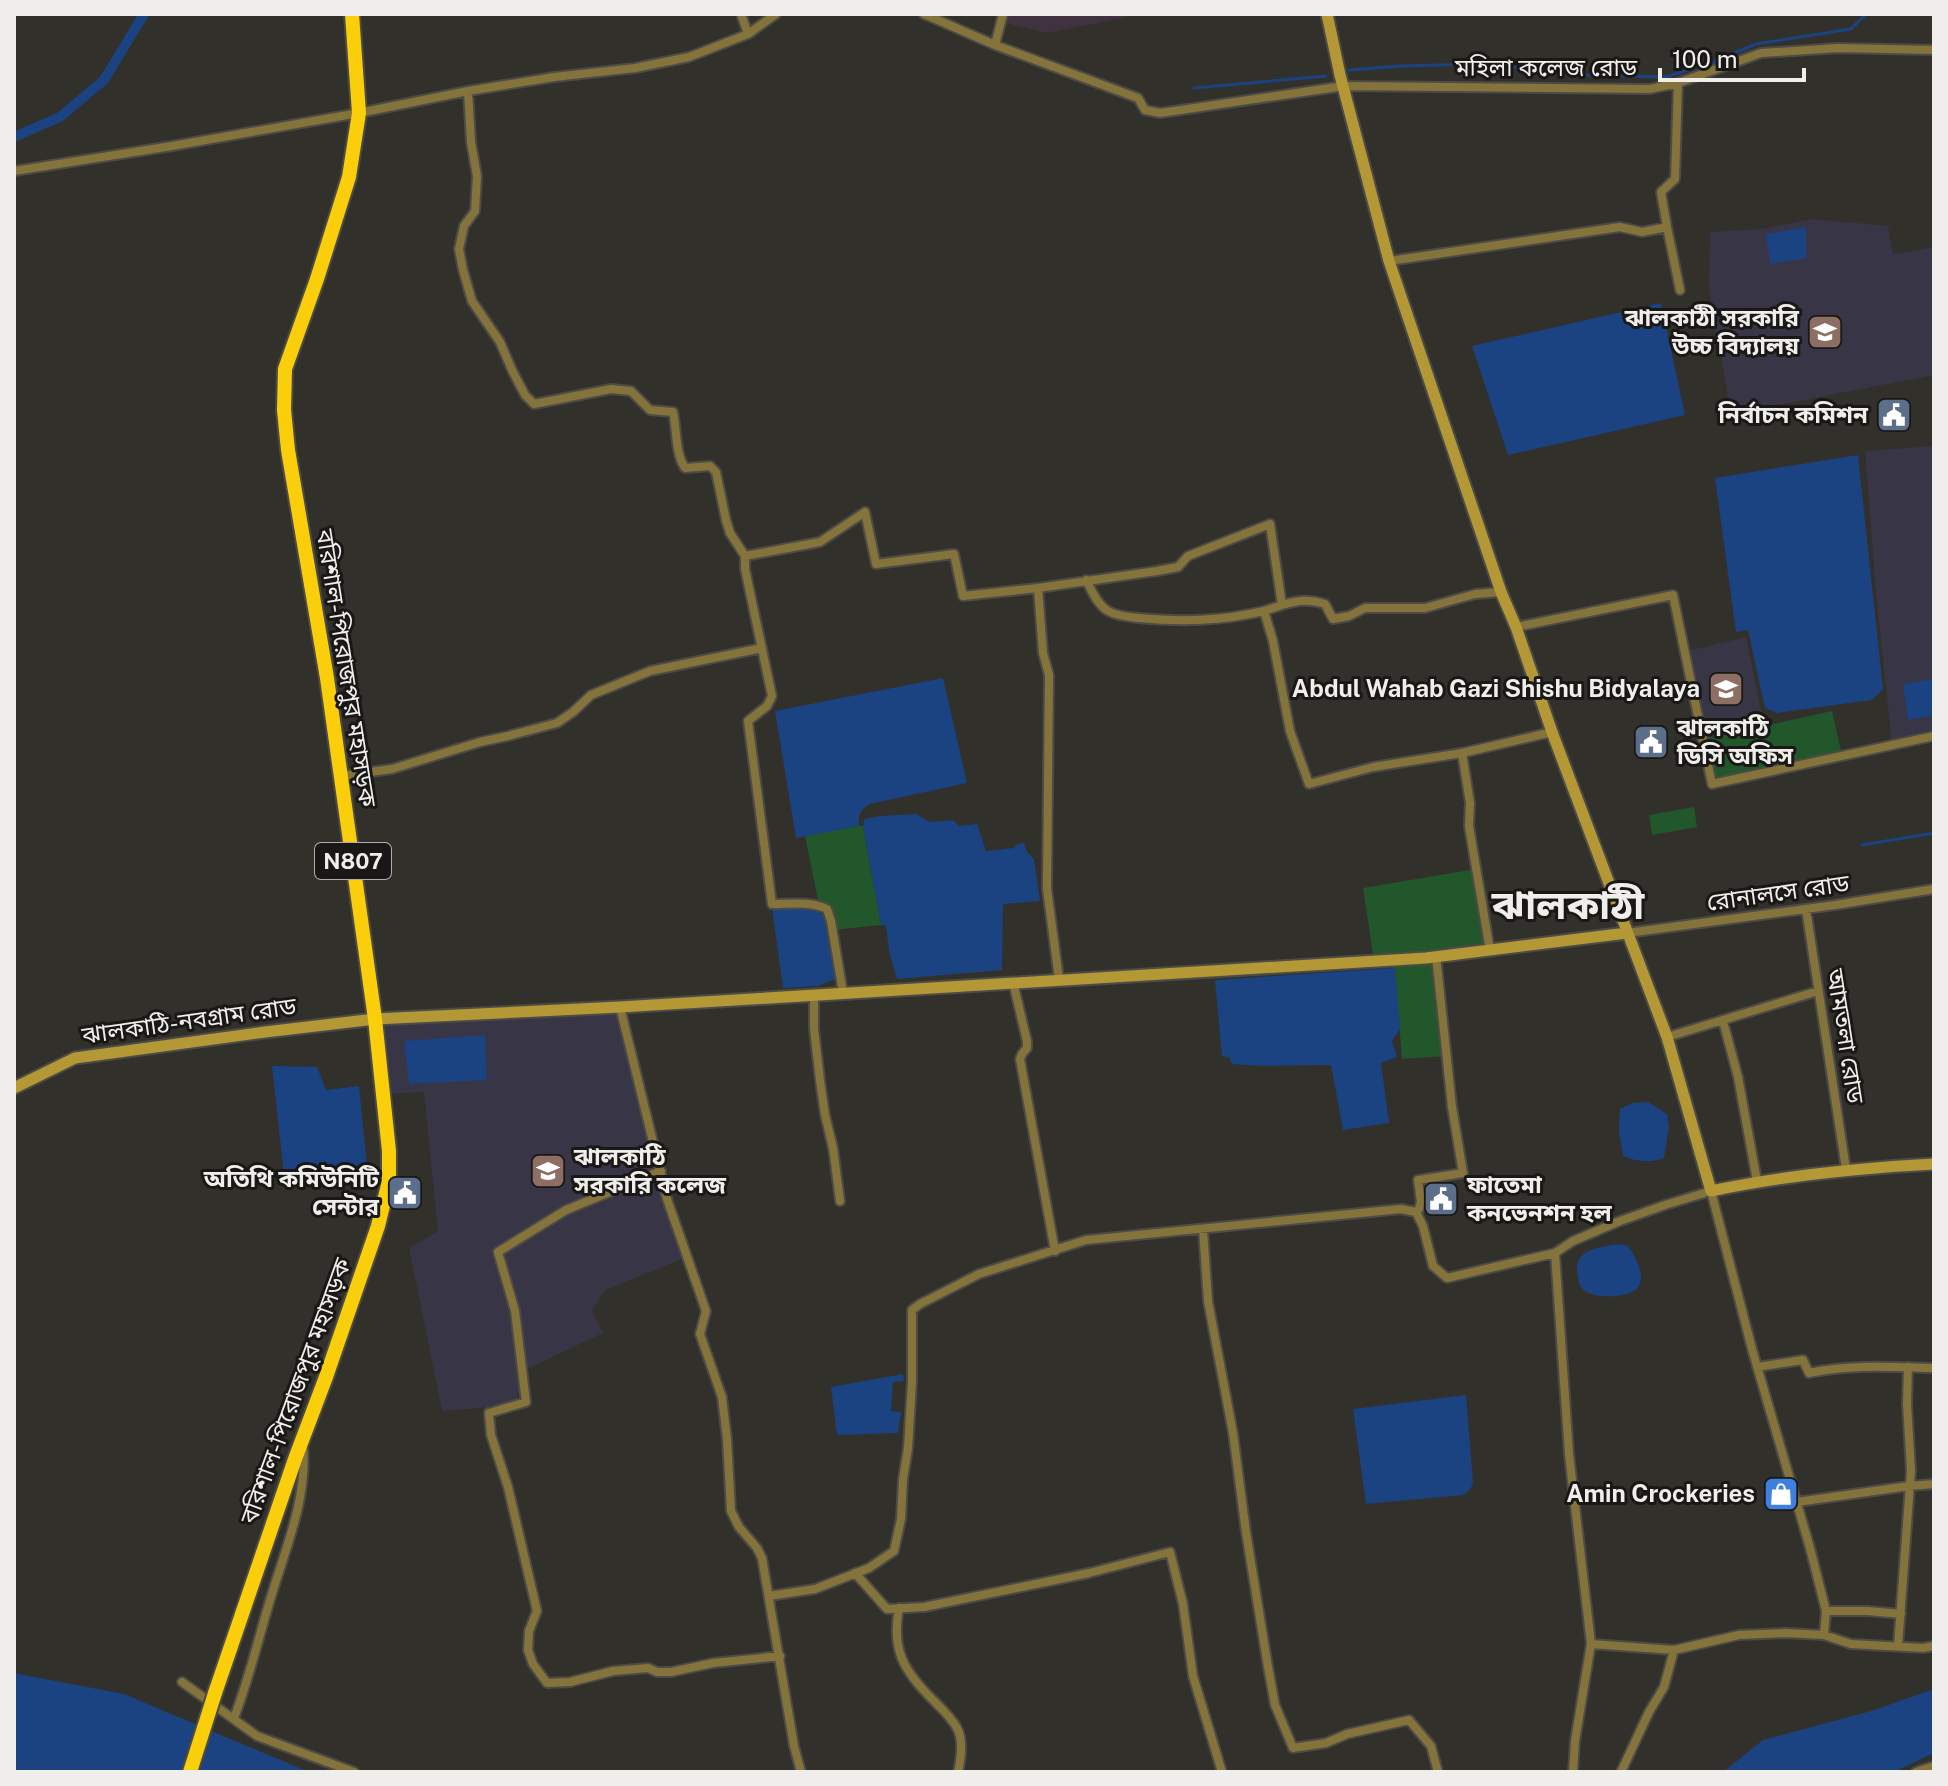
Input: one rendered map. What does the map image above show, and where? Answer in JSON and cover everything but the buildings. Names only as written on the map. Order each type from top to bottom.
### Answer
[{"type":"highway","name":"বরিশাল-পিরোজপুর মহাসড়ক","points":[[190,1772],[302,1439],[378,1226],[389,1181],[389,1151],[375,1019],[327,678],[284,410],[285,369],[349,177],[359,113],[352,14]]},
{"type":"main road","points":[[1327,14],[1389,261],[1501,592],[1667,1037],[1711,1191],[1757,1181],[1846,1169],[1934,1164]]},
{"type":"main road","name":"ঝালকাঠি-নবগ্রাম রোড","points":[[14,1088],[75,1058],[375,1019],[620,1007],[1436,956],[1627,933]]},
{"type":"street","points":[[741,14],[748,34]]},
{"type":"street","points":[[14,171],[172,146],[468,91],[689,57],[748,34],[776,14]]},
{"type":"street","name":"মহিলা কলেজ রোড","points":[[924,14],[995,45],[1138,98],[1145,110],[1160,113],[1344,86],[1650,89],[1678,83],[1761,53],[1838,48],[1934,50]]},
{"type":"street","points":[[995,45],[1003,14]]},
{"type":"street","points":[[1678,83],[1675,179],[1661,192],[1680,290]]},
{"type":"street","points":[[468,91],[477,176],[475,211],[464,226],[459,249],[472,301],[500,342],[525,395],[534,404],[611,389],[631,391],[650,410],[673,412],[680,461],[685,468],[710,466],[716,472],[730,533],[745,556],[745,569],[772,696],[767,706],[748,721],[772,904],[819,905],[827,909],[843,993]]},
{"type":"street","points":[[1389,261],[1620,227],[1642,232],[1667,227]]},
{"type":"street","points":[[745,556],[820,542],[865,512],[876,564],[954,554],[963,596],[1178,567],[1188,556],[1270,524],[1282,605]]},
{"type":"street","points":[[1086,580],[1108,612],[1129,617],[1201,621],[1232,618],[1311,599],[1325,604],[1333,619],[1365,608],[1425,608],[1475,594],[1501,592]]},
{"type":"street","points":[[1038,588],[1043,653],[1049,675],[1047,889],[1059,979]]},
{"type":"street","points":[[1516,627],[1673,595],[1712,784],[1934,736]]},
{"type":"street","points":[[1264,611],[1273,641],[1290,731],[1309,784],[1373,767],[1462,753],[1552,732]]},
{"type":"street","points":[[341,776],[392,769],[557,723],[591,695],[650,671],[762,648]]},
{"type":"street","points":[[1462,753],[1470,803],[1469,826],[1490,951]]},
{"type":"street","name":"রোনালসে রোড","points":[[1627,933],[1934,889]]},
{"type":"street","name":"আমতলা রোড","points":[[1806,909],[1846,1169]]},
{"type":"street","points":[[1416,1212],[1421,1202],[1418,1180],[1463,1173],[1452,1107],[1436,956]]},
{"type":"street","points":[[1013,982],[1027,1041],[1027,1048],[1020,1059],[1055,1251]]},
{"type":"street","points":[[1667,1037],[1818,991]]},
{"type":"street","points":[[814,995],[820,1080],[840,1201]]},
{"type":"street","points":[[620,1007],[667,1199],[706,1311],[700,1334],[722,1397],[731,1511],[762,1558],[801,1772]]},
{"type":"street","points":[[1723,1021],[1738,1077],[1757,1181]]},
{"type":"street","points":[[661,1171],[566,1210],[498,1252],[515,1311],[526,1402],[489,1413],[491,1435],[508,1487],[537,1611],[529,1631],[528,1650],[533,1664],[547,1683],[570,1682],[613,1671],[648,1668],[671,1672],[713,1663],[780,1656]]},
{"type":"street","points":[[1416,1212],[1423,1226],[1433,1266],[1447,1278],[1555,1253],[1573,1241],[1620,1221],[1711,1191],[1826,1611],[1824,1635]]},
{"type":"street","points":[[769,1596],[815,1589],[869,1568],[894,1551],[901,1519],[908,1448],[912,1310],[920,1304],[979,1274],[1086,1240],[1401,1209],[1416,1212]]},
{"type":"street","points":[[1203,1229],[1208,1301],[1233,1433],[1253,1582],[1275,1705],[1293,1748],[1326,1743],[1347,1734],[1409,1720],[1431,1746],[1438,1772]]},
{"type":"street","points":[[1555,1253],[1569,1454],[1591,1644],[1573,1772]]},
{"type":"street","points":[[1757,1367],[1803,1360],[1809,1373],[1874,1366],[1934,1368]]},
{"type":"street","points":[[1898,1646],[1911,1471],[1908,1367]]},
{"type":"street","points":[[234,1718],[292,1532],[305,1466],[302,1439]]},
{"type":"street","points":[[1797,1502],[1934,1484]]},
{"type":"street","points":[[855,1573],[887,1609],[924,1607],[1089,1573],[1170,1552],[1185,1613],[1193,1676],[1222,1772]]},
{"type":"street","points":[[899,1608],[898,1642],[902,1661],[913,1679],[958,1730],[961,1751],[958,1772]]},
{"type":"street","points":[[1826,1611],[1901,1614]]},
{"type":"street","points":[[1591,1644],[1674,1650],[1739,1635],[1824,1635],[1851,1644],[1934,1646]]},
{"type":"street","points":[[1621,1772],[1664,1687],[1674,1650]]},
{"type":"street","points":[[182,1682],[257,1736],[354,1772]]},
{"type":"street","points":[[1916,1772],[1934,1766]]},
{"type":"shaded area","points":[[1003,14],[1143,14],[1047,33],[1001,22]]},
{"type":"shaded area","name":"ঝালকাঠী সরকারি উচ্চ বিদ্যালয়","points":[[1812,219],[1888,226],[1893,254],[1934,247],[1934,375],[1731,414],[1709,288],[1710,232],[1762,229]]},
{"type":"shaded area","points":[[1934,446],[1934,736],[1892,745],[1865,451]]},
{"type":"shaded area","name":"Abdul Wahab Gazi Shishu Bidyalaya","points":[[1746,637],[1764,726],[1706,739],[1687,651]]},
{"type":"shaded area","name":"ঝালকাঠি সরকারি কলেজ","points":[[620,1007],[687,1257],[605,1290],[592,1311],[603,1333],[523,1371],[516,1405],[442,1411],[409,1248],[438,1231],[424,1092],[383,1094],[375,1019]]},
{"type":"green space","points":[[1832,711],[1842,756],[1712,784],[1706,739]]},
{"type":"green space","points":[[1694,807],[1697,827],[1652,835],[1649,815]]},
{"type":"green space","points":[[863,826],[881,925],[832,930],[831,921],[819,905],[805,836]]},
{"type":"green space","points":[[1476,869],[1490,951],[1436,956],[1447,1056],[1402,1059],[1394,960],[1374,961],[1363,888]]},
{"type":"water","points":[[1806,227],[1806,258],[1770,264],[1766,234]]},
{"type":"water","points":[[1661,303],[1685,415],[1508,455],[1472,346]]},
{"type":"water","points":[[1858,455],[1883,689],[1872,700],[1777,713],[1765,708],[1748,630],[1736,632],[1715,478]]},
{"type":"water","points":[[943,678],[967,783],[870,804],[860,813],[859,826],[796,838],[775,711]]},
{"type":"water","points":[[1934,679],[1934,715],[1908,720],[1903,684]]},
{"type":"water","points":[[916,814],[930,822],[953,820],[959,826],[977,824],[986,851],[1014,848],[1024,843],[1034,859],[1040,901],[1003,904],[1002,970],[897,979],[886,926],[881,925],[863,826],[864,819]]},
{"type":"water","points":[[772,908],[808,908],[824,917],[835,979],[818,986],[783,988]]},
{"type":"water","points":[[1395,968],[1400,1029],[1392,1041],[1397,1057],[1381,1063],[1389,1123],[1343,1130],[1331,1065],[1232,1064],[1230,1058],[1222,1056],[1215,980]]},
{"type":"water","points":[[485,1035],[487,1080],[409,1084],[404,1041]]},
{"type":"water","points":[[272,1066],[317,1067],[326,1090],[359,1086],[367,1166],[284,1174]]},
{"type":"water","points":[[1648,1102],[1667,1114],[1669,1127],[1664,1158],[1634,1160],[1623,1156],[1620,1109],[1633,1103]]},
{"type":"water","points":[[1619,1244],[1628,1246],[1636,1259],[1641,1276],[1639,1286],[1620,1296],[1586,1292],[1577,1270],[1581,1257],[1591,1250]]},
{"type":"water","points":[[903,1374],[904,1381],[893,1382],[891,1411],[901,1412],[898,1433],[837,1435],[831,1387]]},
{"type":"water","points":[[1466,1395],[1473,1483],[1470,1490],[1463,1495],[1366,1504],[1353,1409]]},
{"type":"water","points":[[14,1673],[124,1694],[309,1772],[14,1772]]},
{"type":"water","points":[[1934,1689],[1934,1753],[1894,1772],[1723,1772],[1763,1740],[1871,1711]]},
{"type":"waterway","points":[[14,137],[60,117],[104,80],[144,14]]},
{"type":"waterway","points":[[1349,70],[1481,64],[1588,75],[1666,77],[1756,44],[1851,29],[1866,14]]},
{"type":"waterway","points":[[1194,88],[1326,76]]},
{"type":"waterway","points":[[1862,845],[1934,833]]},
{"type":"place","name":"ঝালকাঠী সরকারি উচ্চ বিদ্যালয়","points":[[1825,332]]},
{"type":"place","name":"নির্বাচন কমিশন","points":[[1894,415]]},
{"type":"place","name":"Abdul Wahab Gazi Shishu Bidyalaya","points":[[1726,689]]},
{"type":"place","name":"ঝালকাঠি ডিসি অফিস","points":[[1651,742]]},
{"type":"place","name":"ঝালকাঠি সরকারি কলেজ","points":[[548,1171]]},
{"type":"place","name":"অতিথি কমিউনিটি সেন্টার","points":[[405,1193]]},
{"type":"place","name":"ফাতেমা কনভেনশন হল","points":[[1441,1199]]},
{"type":"place","name":"Amin Crockeries","points":[[1781,1494]]},
{"type":"district","name":"ঝালকাঠী","points":[[1568,905]]}]
